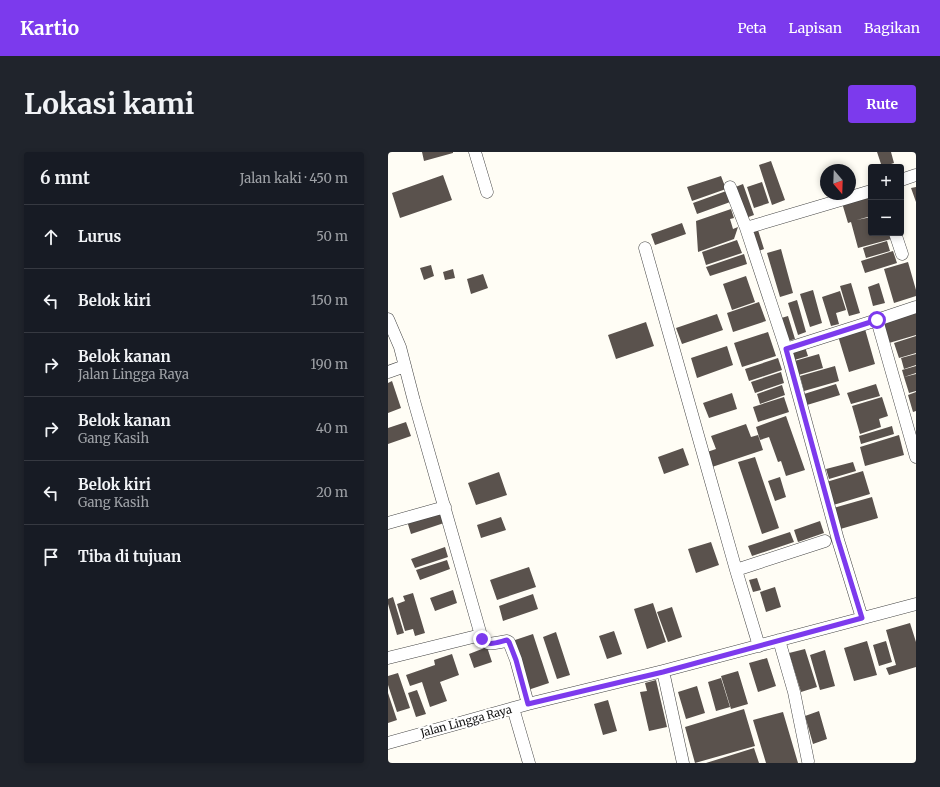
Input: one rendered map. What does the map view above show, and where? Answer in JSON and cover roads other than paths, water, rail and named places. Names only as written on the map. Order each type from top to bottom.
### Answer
[{"type":"street","points":[[475,152],[487,192]]},
{"type":"street","points":[[904,179],[916,175]]},
{"type":"street","points":[[730,187],[746,228],[786,349],[838,540],[862,618]]},
{"type":"street","points":[[746,228],[868,192]]},
{"type":"street","points":[[896,236],[902,254]]},
{"type":"street","points":[[645,248],[759,646]]},
{"type":"street","points":[[786,349],[916,307]]},
{"type":"street","points":[[388,319],[400,347],[414,401],[484,641],[491,644],[507,640],[509,642],[516,660],[528,704]]},
{"type":"street","points":[[877,320],[916,456]]},
{"type":"street","points":[[388,372],[405,366]]},
{"type":"street","points":[[388,523],[445,507]]},
{"type":"street","points":[[736,570],[825,541]]},
{"type":"street","name":"Jalan Lingga Raya","points":[[388,743],[528,704],[663,672],[916,604]]},
{"type":"street","points":[[388,658],[482,635]]},
{"type":"street","points":[[779,640],[794,692],[808,761]]},
{"type":"street","points":[[663,672],[683,763]]},
{"type":"street","points":[[513,708],[529,763]]}]
